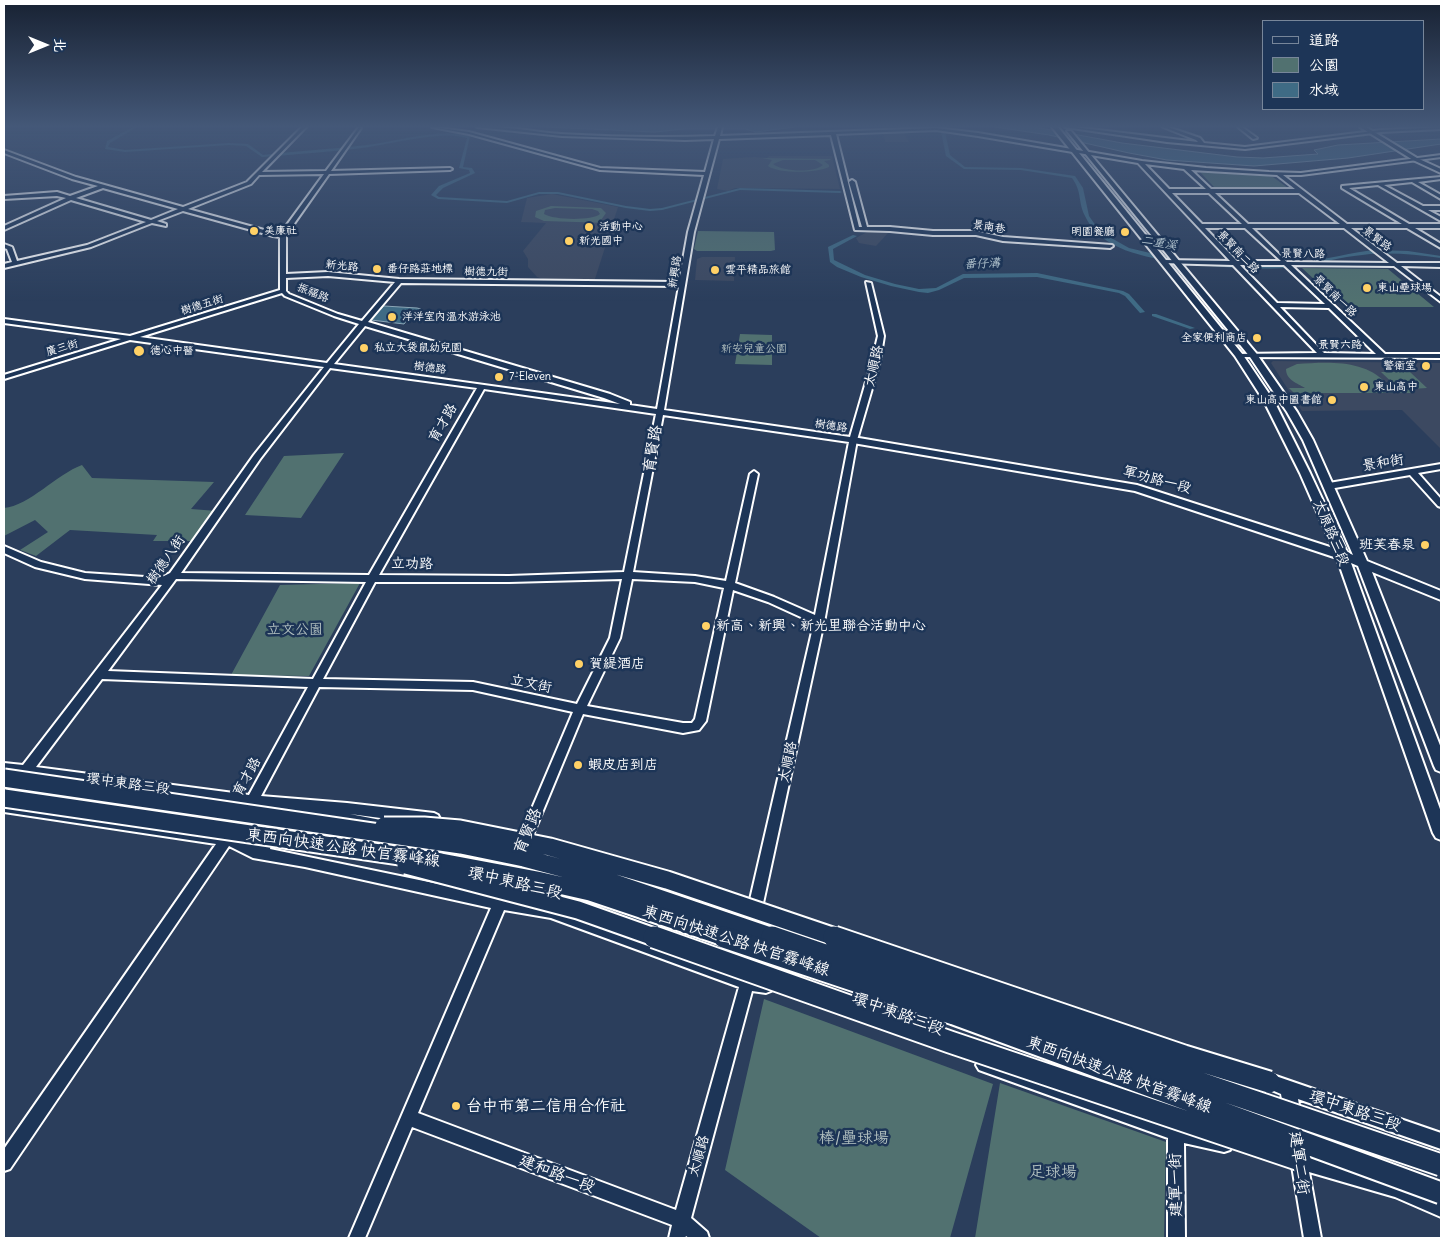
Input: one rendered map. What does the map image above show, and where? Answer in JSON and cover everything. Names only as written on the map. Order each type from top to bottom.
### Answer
[{"type":"highway","name":"東西向快速公路 快官霧峰線","points":[[4,778],[342,826],[460,845],[524,858],[603,879],[1441,1165]]},
{"type":"highway","name":"東西向快速公路 快官霧峰線","points":[[4,798],[441,862],[590,892],[954,1014],[1441,1193]]},
{"type":"highway","points":[[342,826],[429,826],[530,844],[605,862],[667,880],[1184,1056],[1269,1082]]},
{"type":"highway","points":[[330,847],[578,910],[950,1042],[1300,1160]]},
{"type":"main road","name":"太原路三段","points":[[1102,185],[1239,355],[1269,401],[1305,473],[1342,555],[1441,834]]},
{"type":"main road","name":"太原路三段","points":[[1113,185],[1253,355],[1292,412],[1308,440],[1364,564],[1441,766]]},
{"type":"main road","name":"軍功路一段","points":[[853,440],[1137,488],[1342,555],[1441,596]]},
{"type":"street","points":[[100,185],[275,235],[283,235],[296,214],[320,185]]},
{"type":"street","points":[[4,266],[81,249],[245,185]]},
{"type":"street","name":"新興路","points":[[659,413],[691,232],[705,185]]},
{"type":"street","points":[[846,185],[848,195],[854,192]]},
{"type":"street","points":[[852,185],[865,229]]},
{"type":"street","name":"景賢南二路","points":[[1161,185],[1323,356]]},
{"type":"street","name":"景賢南一路","points":[[1204,185],[1383,356]]},
{"type":"street","name":"景賢路","points":[[1292,185],[1441,300]]},
{"type":"street","points":[[1368,185],[1344,187],[1441,246]]},
{"type":"street","points":[[1381,185],[1441,219]]},
{"type":"street","points":[[1420,185],[1441,196]]},
{"type":"street","points":[[4,228],[70,198],[103,186]]},
{"type":"street","points":[[1166,191],[1300,191]]},
{"type":"street","points":[[4,197],[57,194],[164,225]]},
{"type":"street","name":"景南巷","points":[[848,195],[857,229],[976,233],[1002,239],[1110,246]]},
{"type":"street","points":[[1422,208],[1441,208]]},
{"type":"street","points":[[1200,226],[1441,226]]},
{"type":"street","name":"振福路","points":[[283,235],[283,291],[287,295],[322,310],[608,396],[639,410]]},
{"type":"street","points":[[4,246],[10,248],[15,264]]},
{"type":"street","name":"景賢八路","points":[[1164,262],[1441,265]]},
{"type":"street","name":"新光路","points":[[284,276],[328,274],[399,281]]},
{"type":"street","points":[[328,366],[399,281]]},
{"type":"street","name":"樹德九街","points":[[399,281],[683,284]]},
{"type":"street","name":"太順路","points":[[677,1238],[748,983],[755,910],[819,621],[853,440],[876,361],[881,336],[868,283]]},
{"type":"street","name":"樹德五街","points":[[126,339],[283,291]]},
{"type":"street","points":[[1274,305],[1331,306]]},
{"type":"street","name":"樹德路","points":[[4,321],[482,386],[853,440]]},
{"type":"street","name":"廣三街","points":[[4,377],[126,339]]},
{"type":"street","name":"景賢六路","points":[[1239,355],[1441,356]]},
{"type":"street","name":"樹德八街","points":[[26,771],[150,609],[257,457],[328,366]]},
{"type":"street","name":"育才路","points":[[4,1163],[252,801],[372,577],[482,386]]},
{"type":"street","points":[[569,399],[578,388]]},
{"type":"street","name":"育賢路","points":[[357,1238],[500,903],[526,835],[580,709],[615,638],[651,464],[659,413]]},
{"type":"street","name":"景和街","points":[[1328,486],[1441,467]]},
{"type":"street","points":[[1412,472],[1441,504]]},
{"type":"street","name":"立文街","points":[[99,675],[314,683],[473,686],[580,709],[683,728],[695,727],[700,721],[754,474]]},
{"type":"street","name":"立功路","points":[[4,549],[38,565],[85,576],[162,582],[172,576],[508,579],[629,576],[684,578],[729,586],[772,600],[819,621]]},
{"type":"street","name":"環中東路三段","points":[[4,768],[252,801],[347,808],[454,822],[526,835],[605,856],[1194,1071],[1269,1082],[1441,1141]]},
{"type":"street","name":"環中東路三段","points":[[252,801],[317,815],[521,849],[604,869],[755,910]]},
{"type":"street","name":"環中東路三段","points":[[4,807],[226,840],[438,866],[508,880],[584,899],[948,1032],[1189,1111],[1300,1160]]},
{"type":"street","name":"環中東路三段","points":[[226,840],[254,852],[305,861],[500,903],[551,911],[748,983],[761,985],[1176,1133],[1300,1160],[1397,1189],[1441,1209]]},
{"type":"street","name":"建軍二街","points":[[1288,1088],[1300,1160],[1304,1198],[1312,1238]]},
{"type":"street","name":"建和路一段","points":[[408,1117],[681,1220],[701,1238]]},
{"type":"street","name":"建軍一街","points":[[1176,1133],[1177,1238]]},
{"type":"shaded area","points":[[718,185],[839,185],[840,189],[735,188],[728,191],[717,189]]},
{"type":"shaded area","name":"新光國中","points":[[552,194],[618,207],[594,282],[546,280],[537,277],[528,267],[528,259],[523,251],[546,223],[521,222],[527,198]]},
{"type":"shaded area","points":[[871,230],[888,233],[876,246],[859,243],[856,238]]},
{"type":"shaded area","name":"雲平精品旅館","points":[[702,257],[735,257],[734,281],[695,280],[697,259]]},
{"type":"shaded area","name":"東山高中","points":[[1273,361],[1441,363],[1441,449],[1402,410],[1302,411],[1271,363]]},
{"type":"green space","points":[[1212,185],[1284,185],[1288,188],[1218,188]]},
{"type":"green space","points":[[551,206],[601,208],[606,213],[601,220],[609,220],[608,223],[544,221],[535,217],[536,211]],"holes":[[[555,208],[592,209],[600,214],[589,218],[572,219],[555,218],[544,214],[545,210]]]},
{"type":"green space","points":[[698,231],[774,232],[775,250],[697,251],[694,249]]},
{"type":"green space","name":"東山壘球場","points":[[1302,268],[1388,269],[1434,307],[1344,307]]},
{"type":"green space","name":"新安兒童公園","points":[[740,334],[772,335],[772,365],[735,364]]},
{"type":"green space","points":[[1333,363],[1356,366],[1377,375],[1386,383],[1385,388],[1398,388],[1381,372],[1410,372],[1427,388],[1411,389],[1415,393],[1294,393],[1289,388],[1305,388],[1290,379],[1286,369],[1297,364]]},
{"type":"green space","points":[[344,453],[301,518],[245,515],[284,456]]},
{"type":"green space","points":[[82,465],[92,478],[214,482],[191,509],[217,511],[194,541],[153,541],[157,535],[70,530],[36,556],[20,550],[48,532],[35,520],[4,536],[4,508],[23,502],[72,469]]},
{"type":"green space","name":"立文公園","points":[[360,583],[309,676],[231,675],[280,585]]},
{"type":"green space","name":"棒/壘球場","points":[[764,999],[993,1084],[950,1238],[821,1238],[725,1170]]},
{"type":"green space","name":"足球場","points":[[1000,1083],[1166,1142],[1164,1238],[975,1238]]},
{"type":"water","name":"洋洋室內溫水游泳池","points":[[384,306],[421,309],[417,313],[412,313],[404,324],[371,320]]},
{"type":"waterway","name":"番仔溝","points":[[446,185],[433,195],[438,198],[507,202],[539,193],[558,193],[650,210],[662,209],[740,189],[840,192]]},
{"type":"waterway","name":"二重溪","points":[[1079,185],[1087,216],[1104,236],[1128,249],[1181,261]]},
{"type":"waterway","name":"番仔溝","points":[[855,236],[830,248],[832,261],[863,276],[908,289],[919,291],[933,290],[963,276],[1037,275],[1121,292],[1127,295],[1142,312]]},
{"type":"waterway","name":"二重溪","points":[[1198,263],[1270,267],[1299,265],[1354,254],[1376,252],[1408,252],[1441,257]]},
{"type":"waterway","name":"番仔溝","points":[[1154,315],[1192,328]]},
{"type":"place","name":"活動中心","points":[[589,227]]},
{"type":"place","name":"美廉社","points":[[254,231]]},
{"type":"place","name":"明園餐廳","points":[[1125,232]]},
{"type":"place","name":"新光國中","points":[[569,241]]},
{"type":"place","name":"番仔路莊地標","points":[[377,269]]},
{"type":"place","name":"雲平精品旅館","points":[[715,270]]},
{"type":"place","name":"東山壘球場","points":[[1367,288]]},
{"type":"place","name":"洋洋室內溫水游泳池","points":[[392,317]]},
{"type":"place","name":"全家便利商店","points":[[1257,338]]},
{"type":"place","name":"私立大袋鼠幼兒園","points":[[364,348]]},
{"type":"place","name":"德心中醫","points":[[139,351]]},
{"type":"place","name":"警衛室","points":[[1426,366]]},
{"type":"place","name":"7-Eleven","points":[[499,377]]},
{"type":"place","name":"東山高中","points":[[1364,387]]},
{"type":"place","name":"東山高中圖書館","points":[[1332,400]]},
{"type":"place","name":"班芙春泉","points":[[1425,545]]},
{"type":"place","name":"新高、新興、新光里聯合活動中心","points":[[706,626]]},
{"type":"place","name":"賀緹酒店","points":[[579,664]]},
{"type":"place","name":"蝦皮店到店","points":[[578,765]]},
{"type":"place","name":"台中市第二信用合作社","points":[[456,1106]]}]
